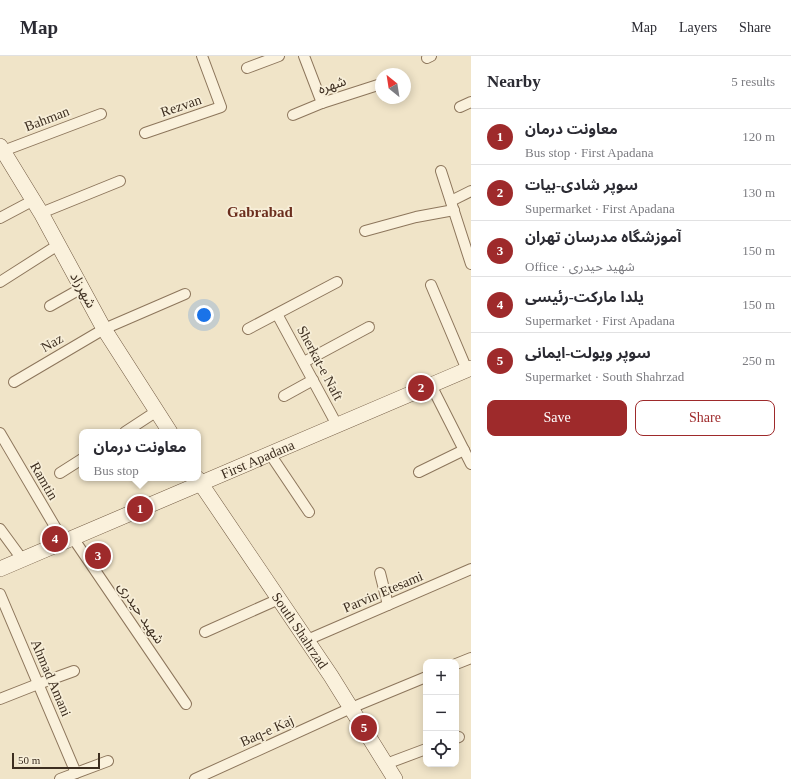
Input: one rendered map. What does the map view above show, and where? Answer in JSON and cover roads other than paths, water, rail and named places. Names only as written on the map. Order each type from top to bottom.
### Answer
[{"type":"street","name":"Rezvan","points":[[145,133],[221,107],[202,56]]},
{"type":"street","points":[[247,68],[279,56]]},
{"type":"street","points":[[304,56],[322,103]]},
{"type":"street","name":"شهره","points":[[293,115],[322,103],[375,86]]},
{"type":"street","points":[[460,107],[471,102]]},
{"type":"street","name":"Bahman","points":[[2,149],[101,114]]},
{"type":"street","name":"شهرزاد","points":[[2,149],[58,245],[104,329],[168,429]]},
{"type":"street","points":[[441,171],[452,206],[467,240],[471,264]]},
{"type":"street","points":[[0,218],[120,181]]},
{"type":"street","points":[[365,231],[452,206],[471,191]]},
{"type":"street","points":[[0,282],[58,245]]},
{"type":"street","points":[[248,329],[337,282]]},
{"type":"street","points":[[431,285],[469,369]]},
{"type":"street","points":[[50,306],[82,288]]},
{"type":"street","name":"Naz","points":[[14,382],[104,329],[185,294]]},
{"type":"street","name":"Sherkat-e Naft","points":[[277,314],[337,425]]},
{"type":"street","points":[[304,362],[368,327]]},
{"type":"street","name":"First Apadana","points":[[201,480],[270,454],[469,369]]},
{"type":"street","points":[[284,396],[313,380]]},
{"type":"street","points":[[431,385],[471,464]]},
{"type":"street","points":[[130,429],[158,411]]},
{"type":"street","name":"Ramtin","points":[[0,433],[68,540]]},
{"type":"street","points":[[419,472],[464,450]]},
{"type":"street","points":[[270,454],[309,512]]},
{"type":"street","points":[[60,473],[79,461]]},
{"type":"street","name":"First Apadana","points":[[0,569],[199,481]]},
{"type":"street","name":"South Shahrzad","points":[[199,481],[307,640],[395,779]]},
{"type":"street","points":[[0,529],[22,560]]},
{"type":"street","name":"شهید حیدری","points":[[68,540],[186,704]]},
{"type":"street","name":"Parvin Etesami","points":[[307,640],[471,569]]},
{"type":"street","points":[[380,574],[388,605]]},
{"type":"street","name":"Ahmad Amani","points":[[0,594],[76,773]]},
{"type":"street","points":[[205,632],[279,599]]},
{"type":"street","points":[[459,663],[471,658]]},
{"type":"street","points":[[0,699],[74,671]]},
{"type":"street","name":"Baq-e Kaj","points":[[195,779],[208,776],[351,708],[423,678]]},
{"type":"street","points":[[386,764],[423,750]]},
{"type":"street","points":[[60,779],[108,761]]},
{"type":"place","name":"سوپر شادی-بیات","points":[[421,388]]},
{"type":"place","name":"معاونت درمان","points":[[140,509]]},
{"type":"place","name":"یلدا مارکت-رئیسی","points":[[55,539]]},
{"type":"place","name":"آموزشگاه مدرسان تهران","points":[[98,556]]},
{"type":"place","name":"سوپر ویولت-ایمانی","points":[[364,728]]},
{"type":"district","name":"Gabrabad","points":[[260,212]]}]
